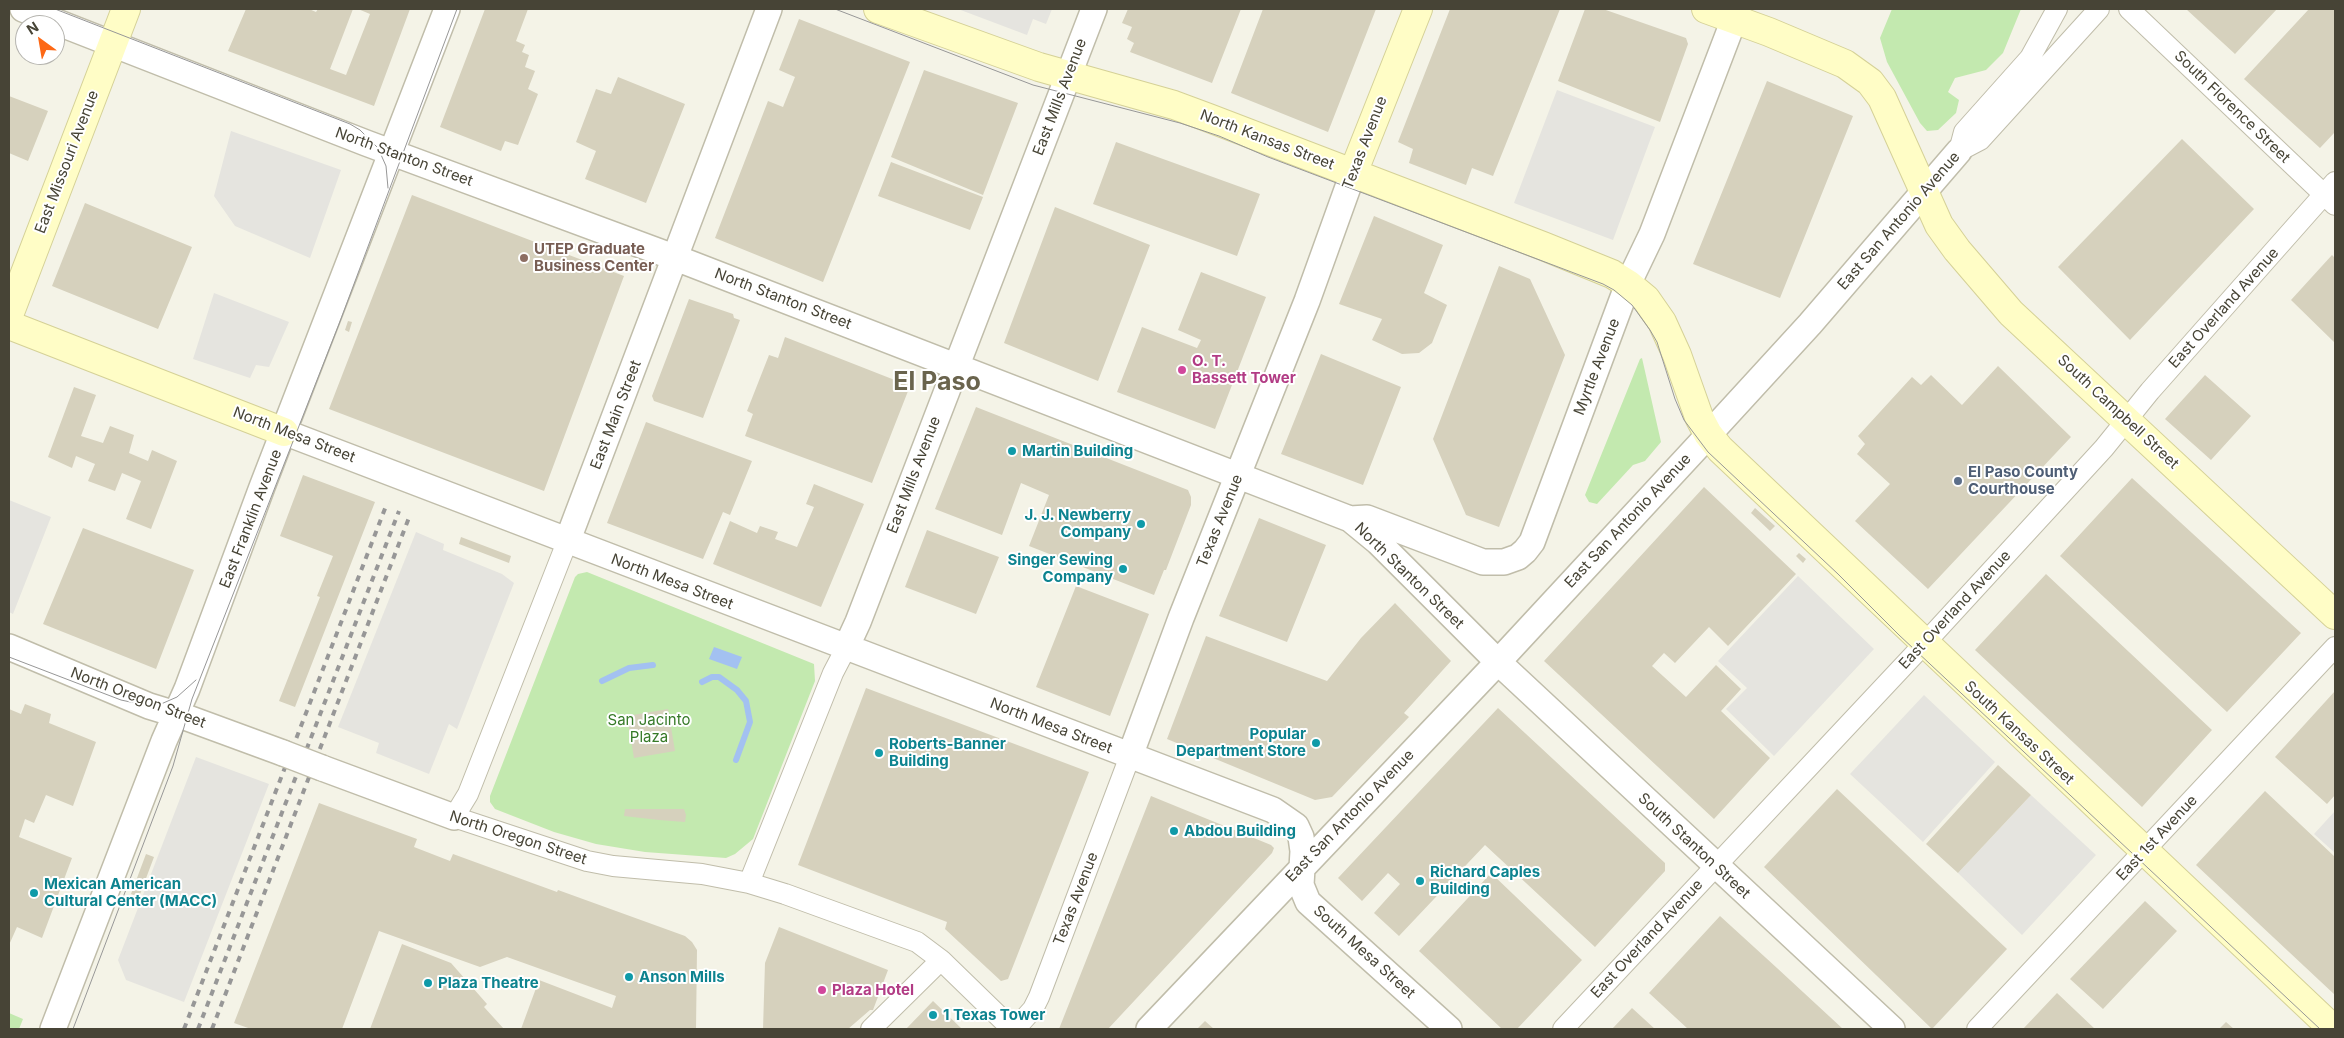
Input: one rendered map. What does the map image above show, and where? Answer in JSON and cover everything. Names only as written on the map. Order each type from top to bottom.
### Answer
[{"type":"main road","name":"East Missouri Avenue","points":[[9,315],[126,9]]},
{"type":"main road","name":"North Kansas Street","points":[[878,9],[1039,67],[1182,108],[1612,274],[1628,284],[1646,300],[1662,322],[1677,355],[1699,417],[1708,434]]},
{"type":"main road","name":"Texas Avenue","points":[[1353,173],[1418,9]]},
{"type":"main road","name":"South Campbell Street","points":[[1706,9],[1736,14],[1845,64],[1870,82],[1882,98],[1939,225],[1957,250],[2004,305],[2335,615]]},
{"type":"main road","name":"North Mesa Street","points":[[9,325],[284,432]]},
{"type":"main road","name":"South Kansas Street","points":[[1708,434],[1727,456],[1924,644],[2334,1029]]},
{"type":"street","name":"North Stanton Street","points":[[23,9],[392,153],[676,258],[956,365],[1350,519],[1378,542],[1498,662]]},
{"type":"street","name":"East Franklin Avenue","points":[[53,1029],[187,689],[446,9]]},
{"type":"street","name":"East Main Street","points":[[454,817],[468,794],[567,542],[769,9]]},
{"type":"street","name":"East Mills Avenue","points":[[749,883],[833,673],[858,622],[1094,9]]},
{"type":"street","points":[[1959,151],[1964,132],[2030,58],[2057,9]]},
{"type":"street","name":"East San Antonio Avenue","points":[[1149,1029],[1498,662],[1810,324],[1959,151],[1980,140],[2099,9]]},
{"type":"street","name":"South Florence Street","points":[[2129,9],[2331,194]]},
{"type":"street","name":"Myrtle Avenue","points":[[1350,519],[1367,518],[1483,562],[1504,562],[1518,557],[1532,542],[1628,284],[1652,234],[1736,14]]},
{"type":"street","name":"Texas Avenue","points":[[1014,1029],[1033,1009],[1039,997],[1181,618],[1307,301],[1353,173]]},
{"type":"street","name":"East Overland Avenue","points":[[1564,1029],[1924,644],[2104,448],[2126,420],[2331,194]]},
{"type":"street","name":"North Mesa Street","points":[[284,432],[455,496],[567,542],[1273,810],[1296,826],[1301,837],[1303,865]]},
{"type":"street","name":"North Oregon Street","points":[[9,647],[149,706],[176,714],[454,817],[587,861],[614,866],[702,874],[749,883],[785,894],[917,942],[941,960],[1014,1029]]},
{"type":"street","name":"East 1st Avenue","points":[[1977,1029],[2335,647]]},
{"type":"street","name":"South Stanton Street","points":[[1498,662],[1892,1029]]},
{"type":"street","name":"South Mesa Street","points":[[1303,865],[1302,885],[1308,902],[1449,1029]]},
{"type":"street","points":[[871,1029],[941,960]]},
{"type":"green space","points":[[1892,9],[2021,9],[2003,53],[1986,70],[1955,78],[1948,92],[1959,100],[1956,113],[1938,130],[1927,131],[1920,123],[1887,62],[1880,38]]},
{"type":"green space","points":[[1642,358],[1661,442],[1645,461],[1633,465],[1597,504],[1589,502],[1585,495]]},
{"type":"green space","name":"San Jacinto Plaza","points":[[587,572],[814,664],[815,681],[753,839],[735,854],[726,858],[645,852],[596,844],[554,832],[495,809],[490,802],[490,796],[575,577],[578,574]]},
{"type":"green space","points":[[9,1013],[23,1019],[19,1029],[9,1029]]},
{"type":"shaded area","points":[[958,9],[1052,9],[1046,24],[1033,19],[1027,35]]},
{"type":"shaded area","points":[[1557,90],[1655,127],[1613,240],[1514,203]]},
{"type":"shaded area","points":[[231,131],[341,170],[310,258],[235,226],[214,196]]},
{"type":"shaded area","points":[[214,293],[289,322],[269,367],[256,365],[250,378],[193,359]]},
{"type":"shaded area","points":[[9,500],[51,517],[13,614],[9,612]]},
{"type":"shaded area","points":[[416,532],[444,544],[443,550],[502,574],[514,583],[457,729],[449,724],[429,774],[376,753],[379,743],[338,727]]},
{"type":"shaded area","points":[[1798,576],[1874,649],[1774,756],[1726,709],[1747,688],[1718,661]]},
{"type":"shaded area","points":[[1924,695],[1995,762],[1923,842],[1850,774]]},
{"type":"shaded area","points":[[196,757],[269,784],[184,1002],[126,980],[118,960]]},
{"type":"shaded area","points":[[2031,795],[2096,855],[2022,935],[1958,873]]},
{"type":"shaded area","points":[[2335,811],[2335,853],[2314,834]]},
{"type":"water","points":[[714,647],[742,657],[737,669],[709,659]]},
{"type":"building","points":[[246,9],[309,9],[316,12],[318,9],[353,9],[330,69],[346,75],[370,14],[358,9],[410,9],[374,106],[228,51]]},
{"type":"building","points":[[485,9],[528,9],[516,41],[525,45],[522,52],[529,55],[525,67],[535,71],[528,89],[538,94],[518,145],[505,141],[501,151],[440,127]]},
{"type":"building","points":[[1128,9],[1241,9],[1212,83],[1130,52],[1134,43],[1127,39],[1132,27],[1122,23]]},
{"type":"building","points":[[1263,9],[1376,9],[1328,132],[1231,93]]},
{"type":"building","points":[[1450,9],[1560,9],[1493,176],[1472,168],[1466,185],[1409,163],[1413,149],[1398,142]]},
{"type":"building","points":[[1585,9],[1603,9],[1686,38],[1688,44],[1660,122],[1558,81]]},
{"type":"building","points":[[2186,9],[2277,9],[2235,54]]},
{"type":"building","points":[[2309,9],[2335,9],[2335,132],[2320,148],[2244,79]]},
{"type":"building","points":[[799,19],[910,62],[823,282],[715,238],[768,101],[783,107],[795,77],[779,70]]},
{"type":"building","points":[[924,70],[1018,103],[983,195],[891,157]]},
{"type":"building","points":[[618,77],[685,104],[646,203],[585,179],[596,151],[576,142],[596,89],[611,94]]},
{"type":"building","points":[[1767,81],[1853,116],[1780,298],[1693,264]]},
{"type":"building","points":[[9,96],[48,111],[28,161],[9,153]]},
{"type":"building","points":[[2182,139],[2254,209],[2130,340],[2058,267]]},
{"type":"building","points":[[1116,142],[1260,194],[1237,256],[1093,204]]},
{"type":"building","points":[[891,162],[983,197],[970,230],[878,196]]},
{"type":"building","points":[[412,195],[624,276],[544,491],[329,409]]},
{"type":"building","points":[[85,203],[192,247],[158,329],[52,286]]},
{"type":"building","points":[[1055,207],[1150,245],[1098,381],[1004,343]]},
{"type":"building","points":[[1374,216],[1443,245],[1424,293],[1447,305],[1432,343],[1419,353],[1402,354],[1372,340],[1382,319],[1339,304]]},
{"type":"building","points":[[2332,255],[2335,258],[2335,343],[2291,300]]},
{"type":"building","points":[[1499,266],[1530,279],[1565,355],[1499,527],[1466,515],[1433,439]]},
{"type":"building","name":"O. T. Bassett Tower","points":[[1201,272],[1266,297],[1215,429],[1117,392],[1142,327],[1197,348],[1201,340],[1178,330]]},
{"type":"building","points":[[689,299],[733,314],[734,318],[740,320],[703,418],[654,401],[652,396]]},
{"type":"building","points":[[348,321],[352,322],[349,332],[345,330]]},
{"type":"building","points":[[785,337],[910,386],[872,483],[745,436],[753,414],[747,411],[769,355],[778,358]]},
{"type":"building","points":[[1321,354],[1401,387],[1363,485],[1281,454]]},
{"type":"building","name":"El Paso County Courthouse","points":[[1998,366],[2071,437],[1928,589],[1855,521],[1890,484],[1857,454],[1865,444],[1858,436],[1912,377],[1921,385],[1931,375],[1962,405]]},
{"type":"building","points":[[2205,375],[2251,416],[2211,460],[2165,419]]},
{"type":"building","points":[[74,387],[96,395],[81,436],[103,443],[110,426],[134,435],[129,453],[148,461],[152,450],[177,461],[151,529],[126,519],[141,481],[122,473],[115,491],[88,481],[95,464],[76,456],[72,468],[48,457]]},
{"type":"building","points":[[976,407],[1188,490],[1191,497],[1191,505],[1166,570],[1164,570],[1154,595],[1029,546],[1049,495],[1021,483],[1002,535],[935,509]]},
{"type":"building","points":[[646,422],[752,461],[730,515],[723,512],[703,559],[607,523]]},
{"type":"building","points":[[303,475],[375,502],[295,707],[279,701],[320,597],[317,596],[333,556],[280,536]]},
{"type":"building","points":[[2132,478],[2301,633],[2227,712],[2060,556]]},
{"type":"building","points":[[814,484],[864,504],[821,607],[713,564],[730,521],[757,533],[760,526],[778,532],[775,539],[797,547],[814,507],[806,504]]},
{"type":"building","points":[[1704,487],[1796,574],[1728,646],[1709,627],[1675,663],[1664,653],[1652,666],[1686,697],[1716,665],[1741,689],[1721,711],[1770,758],[1714,819],[1544,661]]},
{"type":"building","points":[[1755,508],[1775,526],[1770,531],[1751,513]]},
{"type":"building","points":[[1259,518],[1326,545],[1287,642],[1219,616]]},
{"type":"building","points":[[83,528],[194,570],[156,669],[43,624]]},
{"type":"building","points":[[927,530],[999,557],[976,614],[905,587]]},
{"type":"building","points":[[461,537],[511,556],[509,563],[459,544]]},
{"type":"building","points":[[1799,553],[1806,559],[1803,563],[1796,556]]},
{"type":"building","points":[[2046,574],[2212,730],[2142,807],[1975,650]]},
{"type":"building","points":[[1076,586],[1149,614],[1110,716],[1036,687]]},
{"type":"building","points":[[1395,603],[1451,661],[1404,713],[1409,717],[1332,797],[1315,800],[1167,739],[1206,636],[1327,681],[1361,638]]},
{"type":"building","points":[[866,688],[1089,772],[1008,979],[1001,981],[945,929],[947,922],[798,865]]},
{"type":"building","points":[[2335,691],[2335,795],[2327,804],[2275,757]]},
{"type":"building","points":[[25,704],[51,714],[49,723],[96,742],[73,806],[46,795],[34,823],[25,819],[19,837],[72,858],[42,938],[17,927],[9,945],[9,709],[21,714]]},
{"type":"building","points":[[1498,708],[1665,863],[1665,871],[1595,947],[1485,845],[1399,936],[1374,913],[1400,884],[1388,873],[1362,901],[1338,878]]},
{"type":"building","points":[[668,709],[675,751],[634,758],[627,716]]},
{"type":"building","points":[[1998,765],[2031,795],[1958,873],[1926,844]]},
{"type":"building","points":[[1837,789],[2007,949],[1932,1029],[1764,867]]},
{"type":"building","points":[[2265,791],[2335,857],[2335,995],[2196,865]]},
{"type":"building","points":[[1151,796],[1271,845],[1274,848],[1272,853],[1108,1029],[1059,1029]]},
{"type":"building","points":[[319,803],[417,839],[414,847],[450,861],[453,854],[685,936],[697,950],[696,1029],[521,1029],[539,980],[612,1008],[616,996],[507,957],[480,967],[379,931],[342,1029],[251,1029],[234,1023]]},
{"type":"building","points":[[625,809],[684,809],[686,815],[685,822],[624,816]]},
{"type":"building","points":[[146,854],[154,857],[139,897],[131,894]]},
{"type":"building","points":[[1491,873],[1582,960],[1517,1029],[1502,1029],[1419,951]]},
{"type":"building","points":[[2145,901],[2177,931],[2103,1009],[2070,979]]},
{"type":"building","points":[[1720,916],[1843,1029],[1688,1029],[1649,993]]},
{"type":"building","name":"Plaza Hotel","points":[[779,927],[888,970],[873,1010],[870,1010],[848,1029],[763,1029],[765,963]]},
{"type":"building","name":"Plaza Theatre","points":[[402,944],[451,963],[487,1004],[484,1007],[504,1029],[370,1029]]},
{"type":"building","points":[[2057,993],[2095,1029],[2023,1029]]},
{"type":"building","name":"1 Texas Tower","points":[[933,1001],[962,1029],[906,1029]]},
{"type":"building","points":[[1632,1008],[1655,1029],[1612,1029]]},
{"type":"building","points":[[1205,1021],[1214,1029],[1197,1029]]},
{"type":"building","points":[[2226,1022],[2234,1029],[2219,1029]]},
{"type":"waterway","points":[[602,681],[629,668],[653,665]]},
{"type":"waterway","points":[[702,682],[712,677],[719,677],[737,690],[746,701],[750,722],[736,760]]},
{"type":"tram line","points":[[55,9],[350,124],[360,130],[378,148],[386,166],[388,188]]},
{"type":"tram line","points":[[73,1029],[173,766],[192,699],[339,324],[457,9]]},
{"type":"tram line","points":[[835,9],[1033,85],[1180,123],[1219,136],[1268,157],[1603,284],[1614,290],[1632,305],[1657,342],[1675,399],[1684,420],[1708,452],[1838,574],[1899,635],[2320,1029]]},
{"type":"tram line","points":[[9,657],[121,700],[149,706],[161,704],[177,697],[196,680]]},
{"type":"railway","points":[[184,1029],[386,506]]},
{"type":"railway","points":[[198,1029],[399,511]]},
{"type":"railway","points":[[212,1029],[410,515]]},
{"type":"place","name":"UTEP Graduate Business Center","points":[[524,258]]},
{"type":"place","name":"O. T. Bassett Tower","points":[[1182,370]]},
{"type":"place","name":"Martin Building","points":[[1012,451]]},
{"type":"place","name":"El Paso County Courthouse","points":[[1958,481]]},
{"type":"place","name":"J. J. Newberry Company","points":[[1141,524]]},
{"type":"place","name":"Singer Sewing Company","points":[[1123,569]]},
{"type":"place","name":"Popular Department Store","points":[[1316,743]]},
{"type":"place","name":"Roberts-Banner Building","points":[[879,753]]},
{"type":"place","name":"Abdou Building","points":[[1174,831]]},
{"type":"place","name":"Richard Caples Building","points":[[1420,881]]},
{"type":"place","name":"Mexican American Cultural Center (MACC)","points":[[34,893]]},
{"type":"place","name":"Anson Mills","points":[[629,977]]},
{"type":"place","name":"Plaza Theatre","points":[[428,983]]},
{"type":"place","name":"Plaza Hotel","points":[[822,990]]},
{"type":"place","name":"1 Texas Tower","points":[[933,1015]]},
{"type":"district","name":"El Paso","points":[[937,382]]}]
